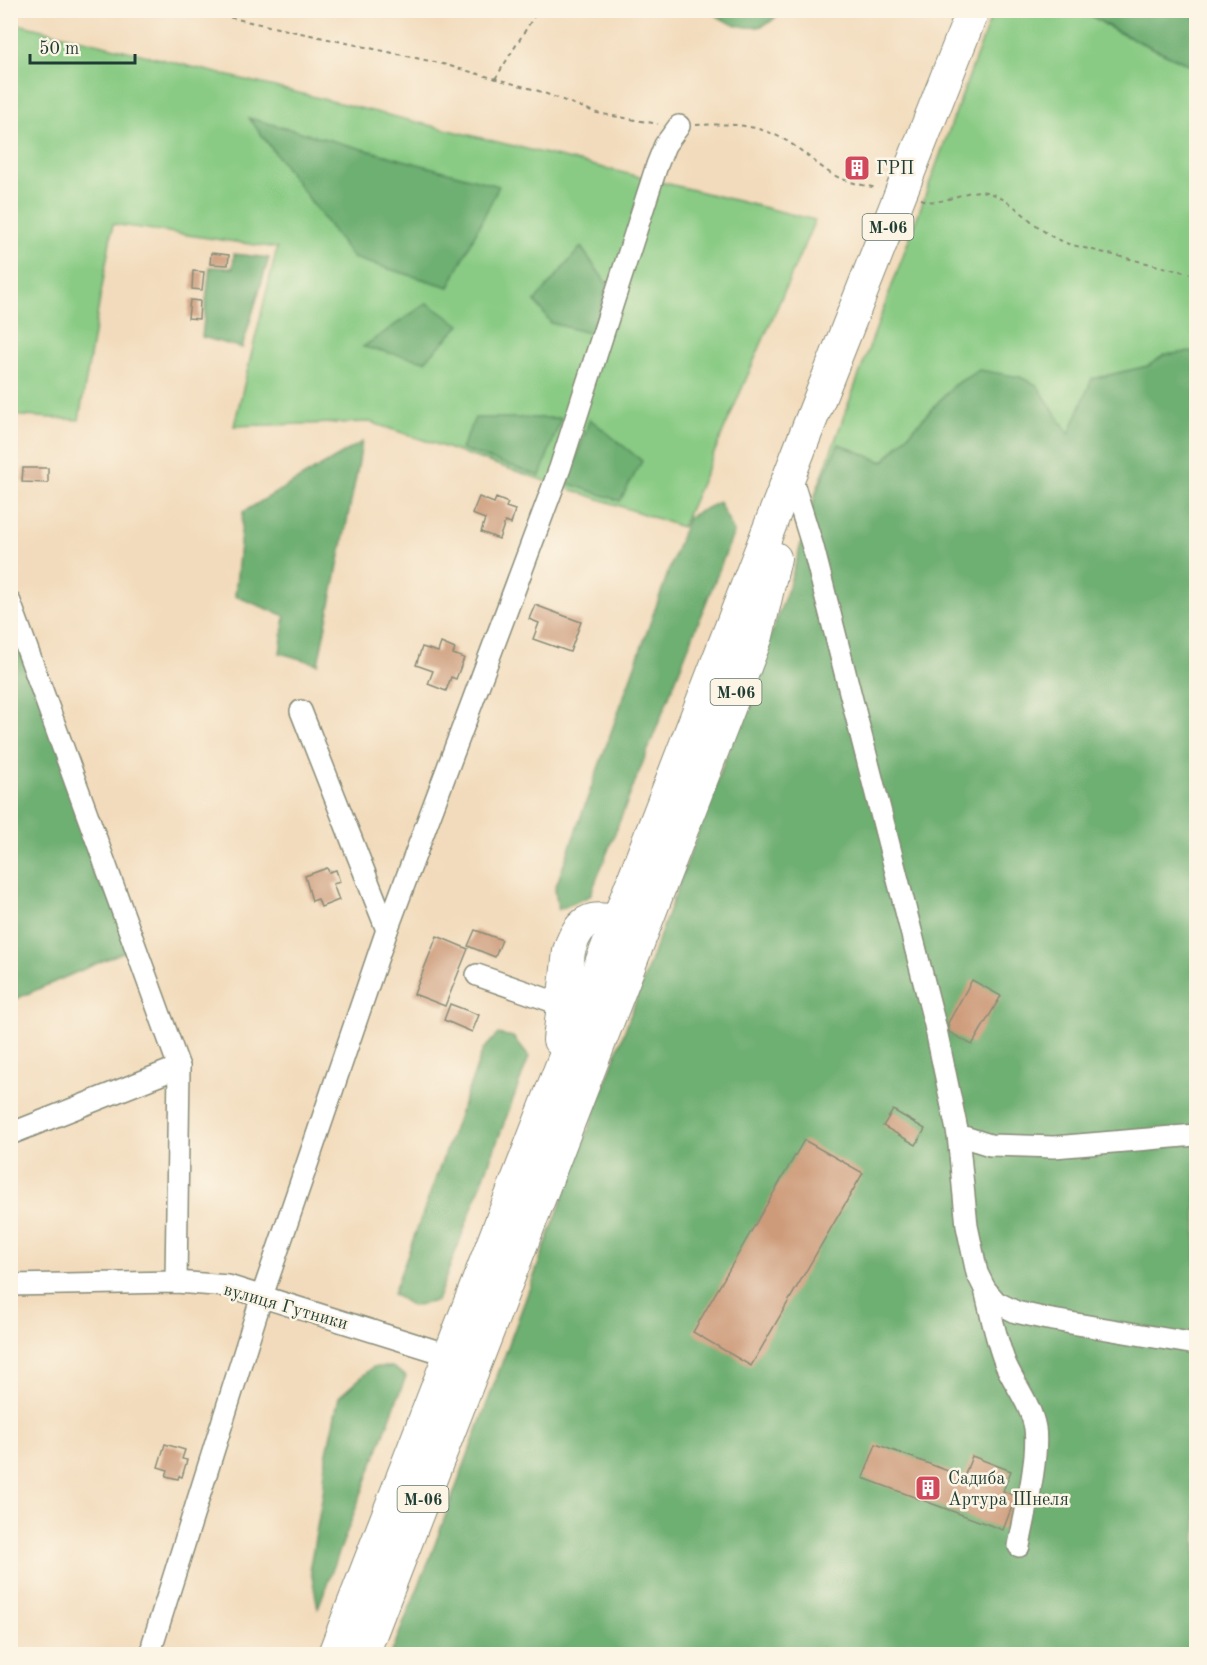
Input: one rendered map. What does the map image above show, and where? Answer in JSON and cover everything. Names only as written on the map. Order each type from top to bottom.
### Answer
[{"type":"highway","name":"М-06","points":[[363,1654],[630,928],[802,443],[973,10]]},
{"type":"highway","name":"М-06","points":[[334,1654],[554,1084],[630,928],[757,636],[802,443]]},
{"type":"highway","points":[[554,1084],[569,951],[574,937],[580,927],[588,921],[601,918],[630,928]]},
{"type":"street","points":[[153,1643],[262,1296],[387,930],[560,468],[657,165],[665,145],[679,126]]},
{"type":"street","points":[[793,483],[813,547],[932,1013],[958,1135],[967,1226],[977,1273],[985,1289],[1005,1362],[1034,1425],[1036,1449],[1019,1546]]},
{"type":"street","points":[[10,602],[179,1067],[176,1282]]},
{"type":"street","points":[[301,711],[387,930]]},
{"type":"street","points":[[477,975],[563,1005]]},
{"type":"street","points":[[10,1134],[179,1067]]},
{"type":"street","points":[[958,1135],[990,1145],[1054,1147],[1197,1135]]},
{"type":"street","name":"вулиця Гутники","points":[[10,1285],[176,1282],[228,1286],[449,1355]]},
{"type":"street","points":[[985,1289],[996,1302],[1016,1312],[1058,1322],[1197,1344]]},
{"type":"path","points":[[195,10],[439,63],[536,90],[597,113],[653,124],[679,126],[735,124],[758,128],[790,143],[828,172],[860,185],[903,191],[928,202],[941,202],[974,191],[988,193],[1015,207],[1052,237],[1068,244],[1197,275]]},
{"type":"path","points":[[495,79],[538,10]]},
{"type":"green space","points":[[711,11],[780,11],[765,24],[747,27],[728,22]]},
{"type":"green space","points":[[993,11],[1083,11],[1117,32],[1196,68],[1196,214],[1191,227],[1196,250],[1196,353],[1165,355],[1148,366],[1092,379],[1069,435],[1020,377],[1002,375],[954,385],[883,462],[839,444],[816,492]]},
{"type":"green space","points":[[1083,11],[1196,11],[1196,68],[1117,31]]},
{"type":"green space","points":[[10,22],[815,220],[682,527],[370,422],[234,426],[277,248],[113,224],[79,420],[11,415]]},
{"type":"green space","points":[[249,118],[499,186],[449,287],[353,258]]},
{"type":"green space","points":[[581,247],[607,284],[593,334],[551,323],[535,301]]},
{"type":"green space","points":[[234,254],[269,258],[242,348],[202,337],[210,267],[233,268]]},
{"type":"green space","points":[[427,303],[460,325],[425,361],[363,347]]},
{"type":"green space","points":[[1196,353],[1196,1654],[391,1654],[428,1563],[789,586],[816,492],[839,444],[883,462],[954,385],[979,370],[1020,377],[1037,385],[1069,434],[1092,379],[1148,366],[1164,355]]},
{"type":"green space","points":[[475,418],[561,418],[540,476],[461,449]]},
{"type":"green space","points":[[590,419],[642,461],[620,501],[567,483]]},
{"type":"green space","points":[[362,442],[318,664],[280,653],[285,616],[235,596],[243,512]]},
{"type":"green space","points":[[719,502],[734,532],[590,896],[558,910],[555,889],[688,517]]},
{"type":"green space","points":[[10,612],[132,948],[11,1001],[10,1001]]},
{"type":"green space","points":[[498,1034],[513,1037],[529,1057],[437,1301],[412,1306],[393,1294],[483,1050]]},
{"type":"green space","points":[[373,1367],[392,1367],[406,1376],[318,1608],[310,1566],[323,1494],[326,1457],[339,1397]]},
{"type":"building","points":[[211,253],[229,255],[228,265],[210,264]]},
{"type":"building","points":[[193,271],[204,272],[202,290],[192,289]]},
{"type":"building","points":[[190,300],[200,301],[199,319],[188,318]]},
{"type":"building","points":[[23,468],[48,468],[48,483],[22,482]]},
{"type":"building","points":[[479,497],[494,503],[496,498],[508,503],[506,507],[515,510],[511,524],[505,522],[499,539],[481,532],[485,519],[472,514]]},
{"type":"building","points":[[535,605],[581,622],[570,652],[533,639],[539,623],[529,619]]},
{"type":"building","points":[[441,643],[455,649],[453,654],[464,658],[456,679],[451,677],[446,691],[428,684],[433,671],[416,665],[422,647],[438,652]]},
{"type":"building","points":[[327,868],[329,872],[336,870],[340,882],[333,884],[339,900],[321,907],[318,899],[312,901],[305,876]]},
{"type":"building","points":[[475,930],[502,940],[495,957],[468,946]]},
{"type":"building","points":[[437,936],[468,949],[445,1006],[414,994]]},
{"type":"building","points":[[972,980],[1001,996],[972,1045],[949,1032],[948,1023]]},
{"type":"building","points":[[450,1004],[479,1015],[472,1032],[444,1020]]},
{"type":"building","points":[[893,1110],[925,1129],[916,1145],[883,1126]]},
{"type":"building","points":[[804,1140],[863,1173],[751,1366],[693,1332]]},
{"type":"building","points":[[165,1444],[185,1450],[182,1459],[187,1460],[182,1477],[179,1476],[178,1479],[166,1476],[168,1470],[158,1467]]},
{"type":"building","name":"Садиба Артура Шнеля","points":[[876,1444],[964,1477],[972,1456],[1011,1471],[1003,1491],[1016,1496],[1003,1530],[863,1478]]},
{"type":"place","name":"ГРП","points":[[857,168]]},
{"type":"place","name":"Садиба Артура Шнеля","points":[[928,1488]]}]
